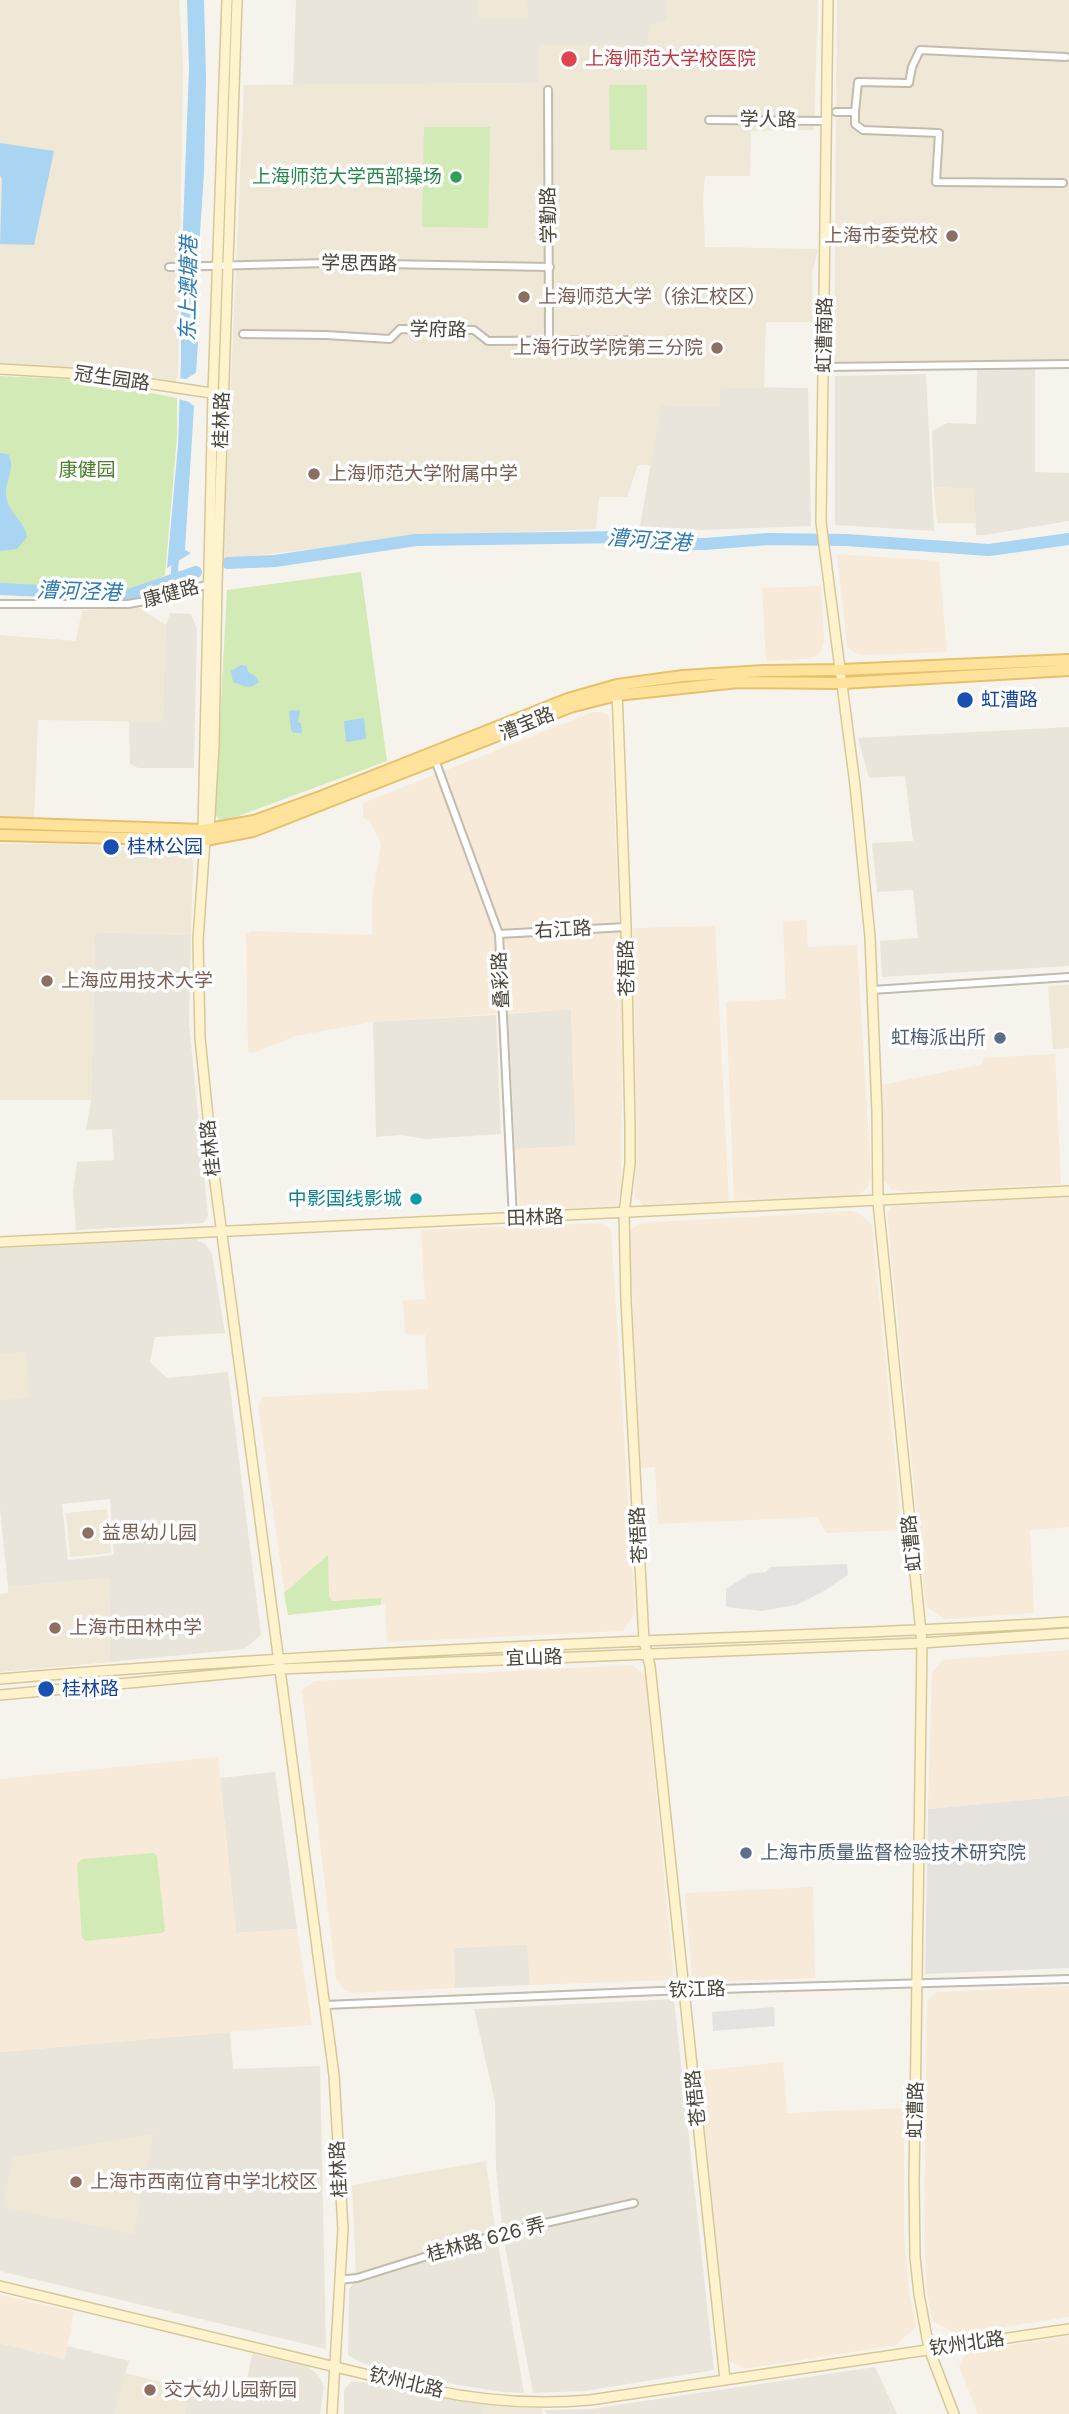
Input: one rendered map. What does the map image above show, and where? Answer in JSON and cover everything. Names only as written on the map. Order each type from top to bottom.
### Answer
[{"type":"main road","name":"桂林路","points":[[227,0],[213,393],[214,744],[198,940],[200,1038],[221,1233],[334,2075],[342,2215],[332,2414]]},
{"type":"main road","name":"桂林路","points":[[212,583],[223,395],[236,0]]},
{"type":"main road","name":"虹漕南路","points":[[828,0],[821,522],[841,670]]},
{"type":"main road","name":"冠生园路","points":[[0,369],[85,374],[223,395]]},
{"type":"main road","name":"漕宝路","points":[[0,835],[253,831],[434,756],[617,690],[683,676],[750,671],[841,670],[1069,660]]},
{"type":"main road","name":"虹漕路","points":[[841,670],[870,937],[878,1202],[922,1643],[915,2257],[929,2349],[954,2414]]},
{"type":"main road","name":"漕宝路","points":[[617,690],[738,682],[842,682],[1069,670]]},
{"type":"main road","name":"苍梧路","points":[[617,690],[626,927],[630,1151],[624,1213],[626,1301],[644,1641],[650,1666],[725,2380]]},
{"type":"main road","name":"漕宝路","points":[[0,823],[206,833]]},
{"type":"main road","name":"田林路","points":[[0,1242],[1069,1191]]},
{"type":"main road","name":"宜山路","points":[[0,1679],[277,1658],[921,1631],[1069,1622]]},
{"type":"main road","name":"宜山路","points":[[0,1695],[102,1688],[279,1670],[922,1643],[1069,1633]]},
{"type":"main road","name":"钦州北路","points":[[0,2286],[463,2396],[525,2403],[590,2400],[1069,2329]]},
{"type":"street","points":[[1063,183],[936,182],[939,133],[863,130],[855,124],[855,112],[858,82],[909,83],[912,66],[920,50],[1066,57]]},
{"type":"street","name":"学勤路","points":[[548,90],[549,340]]},
{"type":"street","points":[[836,112],[855,112]]},
{"type":"street","name":"学人路","points":[[709,120],[827,121]]},
{"type":"street","name":"学思西路","points":[[172,267],[327,263],[550,267]]},
{"type":"street","name":"学府路","points":[[243,334],[390,339],[400,329],[474,330],[488,341],[633,340]]},
{"type":"street","points":[[824,367],[1069,364]]},
{"type":"street","name":"康健路","points":[[0,604],[128,604],[195,590],[212,583]]},
{"type":"street","name":"叠彩路","points":[[434,756],[499,934],[513,1219]]},
{"type":"street","name":"右江路","points":[[499,934],[626,927]]},
{"type":"street","points":[[872,990],[1069,977]]},
{"type":"street","name":"钦江路","points":[[325,2005],[684,1990],[1069,1979]]},
{"type":"street","name":"桂林路 626 弄","points":[[340,2280],[357,2278],[501,2233],[634,2203]]},
{"type":"shaded area","points":[[0,0],[179,0],[183,65],[178,382],[123,372],[0,363]]},
{"type":"shaded area","points":[[296,0],[668,0],[667,21],[648,45],[540,46],[539,83],[293,85]]},
{"type":"shaded area","points":[[478,0],[527,0],[528,18],[478,18]]},
{"type":"shaded area","name":"上海师范大学（徐汇校区）","points":[[668,0],[818,0],[814,130],[751,131],[750,176],[705,176],[705,247],[818,249],[812,274],[813,322],[766,322],[764,388],[720,387],[720,406],[661,405],[651,465],[638,465],[627,497],[599,497],[596,529],[439,535],[223,559],[244,85],[538,83],[540,45],[647,45],[650,25],[667,21]]},
{"type":"shaded area","name":"上海市委党校","points":[[837,0],[1069,0],[1069,359],[834,362]]},
{"type":"shaded area","points":[[977,369],[1035,369],[1035,472],[1069,473],[1069,521],[976,535],[974,489],[934,487],[932,431],[947,423],[976,424]]},
{"type":"shaded area","points":[[926,374],[934,531],[835,525],[835,376]]},
{"type":"shaded area","points":[[720,387],[808,388],[811,526],[702,530],[640,526],[661,405],[719,406]]},
{"type":"shaded area","points":[[934,487],[975,489],[975,523],[937,523]]},
{"type":"shaded area","points":[[837,554],[939,561],[947,652],[863,655],[853,652],[847,646]]},
{"type":"shaded area","points":[[821,586],[824,641],[818,655],[808,659],[766,661],[762,588]]},
{"type":"shaded area","points":[[139,608],[166,625],[162,722],[38,720],[34,820],[0,818],[0,635],[76,641],[82,610]]},
{"type":"shaded area","points":[[170,613],[191,614],[197,629],[194,768],[138,768],[130,764],[129,721],[162,722],[166,625]]},
{"type":"shaded area","points":[[593,712],[608,715],[610,721],[623,1005],[621,1189],[617,1206],[519,1211],[515,1149],[576,1146],[571,1009],[373,1022],[295,1036],[253,1053],[248,1052],[246,935],[252,931],[372,935],[372,899],[381,844],[370,821],[363,818],[363,803]]},
{"type":"shaded area","points":[[1069,727],[1069,966],[882,977],[880,941],[918,938],[913,890],[877,892],[872,843],[913,841],[905,776],[869,778],[858,738]]},
{"type":"shaded area","name":"上海应用技术大学","points":[[0,844],[187,849],[193,861],[191,935],[95,932],[91,1100],[0,1100]]},
{"type":"shaded area","points":[[806,920],[808,947],[857,945],[871,1177],[865,1190],[853,1197],[734,1200],[726,1002],[786,999],[783,922]]},
{"type":"shaded area","points":[[715,926],[729,1201],[644,1205],[634,1196],[637,1154],[633,928]]},
{"type":"shaded area","points":[[95,932],[191,935],[189,1023],[208,1216],[203,1223],[76,1230],[73,1191],[77,1162],[114,1160],[112,1129],[86,1130],[91,1100]]},
{"type":"shaded area","points":[[1069,985],[1069,1048],[1053,1049],[1048,986]]},
{"type":"shaded area","points":[[571,1009],[576,1146],[515,1149],[508,1014]]},
{"type":"shaded area","points":[[496,1015],[501,1134],[426,1139],[400,1135],[376,1137],[373,1022]]},
{"type":"shaded area","points":[[1055,1054],[1061,1184],[906,1192],[891,1189],[884,1180],[882,1085],[983,1064],[983,1058]]},
{"type":"shaded area","points":[[1069,1197],[1069,1527],[1030,1530],[1034,1613],[944,1619],[926,1606],[887,1212],[892,1206]]},
{"type":"shaded area","points":[[851,1211],[859,1213],[872,1224],[902,1530],[826,1533],[817,1517],[658,1524],[655,1467],[641,1468],[629,1231],[641,1223]]},
{"type":"shaded area","points":[[601,1223],[611,1229],[635,1613],[623,1631],[387,1642],[385,1604],[288,1615],[258,1405],[264,1397],[428,1389],[425,1334],[405,1334],[403,1301],[425,1299],[421,1230]]},
{"type":"shaded area","points":[[196,1239],[206,1245],[212,1254],[225,1333],[155,1337],[150,1362],[167,1378],[228,1372],[261,1635],[244,1649],[110,1662],[109,1578],[8,1587],[0,1509],[0,1248]],"holes":[[[110,1499],[114,1555],[68,1560],[62,1504]]]},
{"type":"shaded area","points":[[26,1352],[29,1398],[0,1400],[0,1354]]},
{"type":"shaded area","name":"益思幼儿园","points":[[107,1509],[111,1553],[70,1557],[66,1513]]},
{"type":"shaded area","points":[[847,1564],[848,1575],[796,1605],[762,1611],[726,1607],[726,1589],[749,1574],[766,1572],[770,1567]]},
{"type":"shaded area","name":"上海市田林中学","points":[[109,1578],[110,1662],[0,1672],[0,1594],[8,1593],[8,1587]]},
{"type":"shaded area","points":[[1069,1650],[1069,1796],[928,1809],[932,1672],[943,1660]]},
{"type":"shaded area","points":[[633,1665],[645,1675],[674,1980],[530,1985],[527,1945],[454,1948],[455,1988],[351,1993],[344,1990],[336,1978],[302,1690],[315,1681]]},
{"type":"shaded area","points":[[218,1757],[236,1933],[297,1929],[312,2025],[0,2052],[0,1779]]},
{"type":"shaded area","points":[[275,1772],[297,1929],[236,1933],[220,1778]]},
{"type":"shaded area","points":[[1069,1796],[1069,1968],[925,1974],[928,1809]]},
{"type":"shaded area","points":[[813,1887],[815,1978],[704,1982],[692,1975],[685,1893]]},
{"type":"shaded area","points":[[528,1944],[530,1985],[455,1988],[453,1948]]},
{"type":"shaded area","points":[[1069,1986],[1069,2317],[957,2334],[933,2321],[927,2295],[924,2239],[927,2001],[936,1992]]},
{"type":"shaded area","points":[[674,1999],[714,2370],[585,2391],[533,2393],[503,2236],[496,2169],[495,2102],[474,2009]]},
{"type":"shaded area","points":[[774,2007],[775,2026],[713,2031],[712,2012]]},
{"type":"shaded area","points":[[230,2032],[233,2069],[320,2066],[326,2349],[0,2271],[0,2052]]},
{"type":"shaded area","points":[[783,2062],[787,2113],[904,2108],[904,2235],[909,2290],[916,2327],[896,2345],[745,2369],[729,2361],[699,2071]]},
{"type":"shaded area","name":"上海市西南位育中学北校区","points":[[153,2134],[134,2234],[3,2207],[13,2157]]},
{"type":"shaded area","points":[[486,2161],[495,2230],[356,2273],[352,2185]]},
{"type":"shaded area","points":[[497,2237],[524,2393],[446,2383],[362,2363],[348,2355],[349,2289],[354,2282]]},
{"type":"shaded area","points":[[0,2295],[74,2312],[65,2359],[0,2343]]},
{"type":"shaded area","points":[[1069,2336],[1069,2414],[978,2414],[959,2366],[966,2352]]},
{"type":"shaded area","points":[[0,2343],[65,2359],[67,2346],[129,2361],[115,2414],[0,2414]]},
{"type":"shaded area","points":[[252,2354],[306,2366],[314,2371],[324,2386],[320,2414],[184,2414],[192,2377],[245,2391]]},
{"type":"shaded area","points":[[875,2367],[897,2414],[546,2414],[545,2410],[590,2409]]},
{"type":"shaded area","name":"交大幼儿园新园","points":[[125,2373],[170,2384],[188,2396],[184,2414],[115,2414]]},
{"type":"shaded area","points":[[352,2381],[483,2402],[483,2414],[344,2414],[344,2390]]},
{"type":"shaded area","points":[[483,2402],[541,2406],[542,2414],[483,2414]]},
{"type":"green space","points":[[609,85],[647,85],[647,150],[610,150]]},
{"type":"green space","name":"上海师范大学西部操场","points":[[424,127],[490,127],[488,228],[422,227]]},
{"type":"green space","name":"康健园","points":[[0,376],[83,380],[177,398],[177,437],[165,575],[129,595],[0,589]]},
{"type":"green space","name":"桂林公园","points":[[361,572],[387,761],[222,822],[215,815],[227,590]]},
{"type":"green space","points":[[328,1555],[329,1596],[332,1601],[381,1598],[381,1605],[288,1615],[284,1593]]},
{"type":"green space","points":[[154,1853],[157,1856],[165,1931],[86,1941],[82,1938],[77,1864],[82,1859]]},
{"type":"water","points":[[187,0],[204,0],[206,78],[204,173],[196,292],[198,342],[185,550],[191,553],[167,568],[178,445],[181,360],[181,279],[189,69]]},
{"type":"water","points":[[0,143],[54,151],[34,245],[0,244]]},
{"type":"water","points":[[0,453],[8,454],[10,459],[7,500],[27,537],[17,549],[0,551]]},
{"type":"water","points":[[241,665],[247,666],[248,672],[259,682],[249,687],[233,682],[231,671]]},
{"type":"water","points":[[300,710],[298,722],[301,723],[302,733],[294,733],[291,730],[289,711]]},
{"type":"water","points":[[364,718],[366,739],[346,742],[344,721]]},
{"type":"pier","points":[[200,370],[197,415],[195,407],[189,402],[175,398],[176,378],[186,379]]},
{"type":"waterway","name":"漕河泾港","points":[[228,563],[275,561],[416,540],[624,537],[674,544],[768,539],[846,540],[989,550],[1069,539]]},
{"type":"waterway","name":"东上澳塘港","points":[[174,578],[176,553]]},
{"type":"waterway","name":"漕河泾港","points":[[0,589],[129,595],[196,572]]},
{"type":"place","name":"上海师范大学校医院","points":[[569,59]]},
{"type":"place","name":"上海师范大学西部操场","points":[[456,177]]},
{"type":"place","name":"上海市委党校","points":[[952,236]]},
{"type":"place","name":"上海师范大学（徐汇校区）","points":[[524,297]]},
{"type":"place","name":"上海行政学院第三分院","points":[[717,348]]},
{"type":"place","name":"上海师范大学附属中学","points":[[314,474]]},
{"type":"place","name":"虹漕路","points":[[965,700]]},
{"type":"place","name":"桂林公园","points":[[111,847]]},
{"type":"place","name":"上海应用技术大学","points":[[47,981]]},
{"type":"place","name":"虹梅派出所","points":[[1000,1038]]},
{"type":"place","name":"中影国线影城","points":[[416,1199]]},
{"type":"place","name":"益思幼儿园","points":[[88,1533]]},
{"type":"place","name":"上海市田林中学","points":[[55,1628]]},
{"type":"place","name":"桂林路","points":[[46,1689]]},
{"type":"place","name":"上海市质量监督检验技术研究院","points":[[746,1853]]},
{"type":"place","name":"上海市西南位育中学北校区","points":[[76,2182]]},
{"type":"place","name":"交大幼儿园新园","points":[[150,2390]]}]
